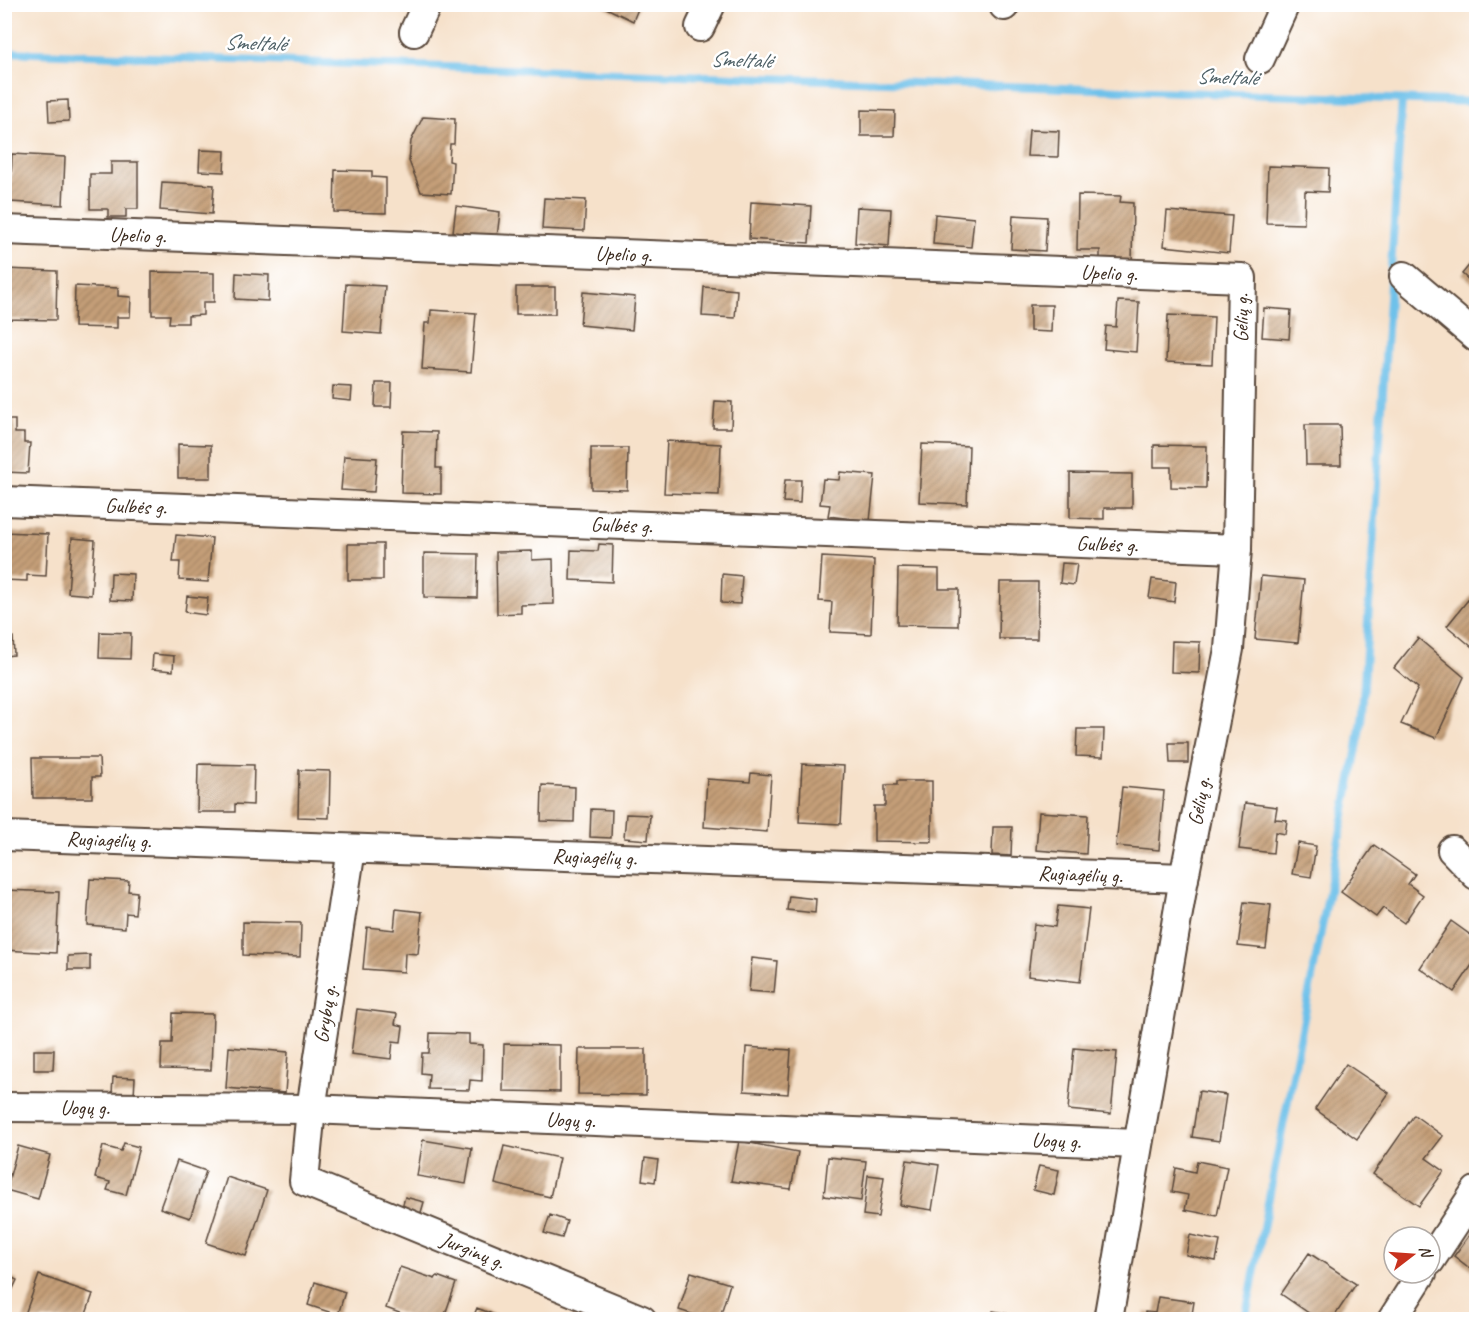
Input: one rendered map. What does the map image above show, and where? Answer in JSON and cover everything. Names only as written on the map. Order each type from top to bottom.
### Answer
[{"type":"street","points":[[414,32],[427,4]]},
{"type":"street","points":[[1260,59],[1286,4]]},
{"type":"street","name":"Upelio g.","points":[[4,230],[1242,278]]},
{"type":"street","points":[[1404,276],[1476,337]]},
{"type":"street","name":"Gėlių g.","points":[[1108,1320],[1137,1144],[1229,649],[1237,549],[1242,278]]},
{"type":"street","name":"Gulbės g.","points":[[4,501],[1237,549]]},
{"type":"street","name":"Rugiagėlių g.","points":[[4,836],[1185,878]]},
{"type":"street","name":"Grybų g.","points":[[304,1181],[311,1109],[351,849]]},
{"type":"street","points":[[1452,850],[1476,875]]},
{"type":"street","name":"Uogų g.","points":[[4,1107],[311,1109],[1137,1144]]},
{"type":"street","name":"Jurginų g.","points":[[304,1181],[642,1320]]},
{"type":"street","points":[[1442,1243],[1476,1191]]},
{"type":"street","points":[[1392,1320],[1414,1285]]},
{"type":"building","points":[[598,4],[640,4],[633,21]]},
{"type":"building","points":[[68,100],[69,121],[49,122],[48,101]]},
{"type":"building","points":[[861,110],[895,111],[894,136],[861,136]]},
{"type":"building","points":[[423,117],[455,119],[454,144],[450,144],[449,161],[453,162],[451,194],[421,192],[409,161],[411,141]]},
{"type":"building","points":[[1029,130],[1059,131],[1058,157],[1027,156]]},
{"type":"building","points":[[200,150],[225,151],[224,172],[199,171]]},
{"type":"building","points":[[12,154],[65,157],[63,205],[10,202]]},
{"type":"building","points":[[111,162],[138,162],[138,209],[126,209],[126,217],[108,217],[108,209],[90,209],[90,174],[111,174]]},
{"type":"building","points":[[1268,166],[1329,168],[1328,192],[1305,191],[1304,224],[1266,223]]},
{"type":"building","points":[[335,170],[372,171],[372,177],[386,178],[386,213],[334,212]]},
{"type":"building","points":[[162,182],[214,185],[212,214],[160,210]]},
{"type":"building","points":[[1078,195],[1121,196],[1120,202],[1133,203],[1132,264],[1100,264],[1100,250],[1077,250]]},
{"type":"building","points":[[544,198],[586,200],[584,231],[542,229]]},
{"type":"building","points":[[751,202],[811,206],[809,243],[749,239]]},
{"type":"building","points":[[456,206],[500,212],[497,237],[453,232]]},
{"type":"building","points":[[857,207],[891,209],[889,246],[855,243]]},
{"type":"building","points":[[1167,211],[1232,216],[1229,253],[1164,246]]},
{"type":"building","points":[[935,214],[974,218],[971,247],[933,244]]},
{"type":"building","points":[[1013,215],[1047,217],[1045,251],[1011,249]]},
{"type":"building","points":[[1476,257],[1476,286],[1462,274]]},
{"type":"building","points":[[4,269],[57,271],[56,320],[4,319]]},
{"type":"building","points":[[152,272],[214,273],[214,302],[203,302],[203,315],[188,316],[188,323],[169,323],[170,315],[152,315]]},
{"type":"building","points":[[236,273],[269,275],[268,301],[235,299]]},
{"type":"building","points":[[346,284],[385,286],[381,334],[343,331]]},
{"type":"building","points":[[75,286],[118,288],[118,296],[131,297],[130,317],[117,317],[117,328],[74,327]]},
{"type":"building","points":[[516,287],[555,287],[555,314],[516,314]]},
{"type":"building","points":[[704,287],[737,290],[735,318],[702,316]]},
{"type":"building","points":[[583,292],[635,297],[632,330],[580,325]]},
{"type":"building","points":[[1118,301],[1139,302],[1136,352],[1104,349],[1106,326],[1116,327]]},
{"type":"building","points":[[1030,305],[1052,305],[1051,332],[1030,331]]},
{"type":"building","points":[[1264,308],[1291,310],[1289,339],[1262,337]]},
{"type":"building","points":[[431,310],[476,313],[471,372],[422,369],[425,323],[430,323]]},
{"type":"building","points":[[1168,315],[1214,317],[1212,364],[1166,362]]},
{"type":"building","points":[[376,383],[392,383],[391,407],[375,407]]},
{"type":"building","points":[[333,386],[352,387],[351,401],[332,399]]},
{"type":"building","points":[[715,401],[732,402],[731,428],[713,428]]},
{"type":"building","points":[[4,420],[15,420],[15,433],[24,433],[24,443],[30,443],[28,473],[4,472]]},
{"type":"building","points":[[1305,425],[1340,425],[1341,465],[1306,465]]},
{"type":"building","points":[[403,431],[437,432],[436,468],[441,468],[441,494],[401,493]]},
{"type":"building","points":[[667,441],[721,444],[719,495],[664,493]]},
{"type":"building","points":[[178,444],[211,445],[211,478],[178,478]]},
{"type":"building","points":[[922,444],[969,446],[967,504],[919,502]]},
{"type":"building","points":[[1154,445],[1207,446],[1206,488],[1171,487],[1171,467],[1154,467]]},
{"type":"building","points":[[591,448],[628,448],[627,490],[591,489]]},
{"type":"building","points":[[344,456],[377,458],[374,492],[341,490]]},
{"type":"building","points":[[840,472],[875,475],[870,521],[828,516],[830,505],[820,504],[823,479],[839,480]]},
{"type":"building","points":[[1070,473],[1132,474],[1132,508],[1104,508],[1104,519],[1070,518]]},
{"type":"building","points":[[785,480],[801,480],[800,503],[783,502]]},
{"type":"building","points":[[4,532],[48,534],[46,576],[27,575],[27,581],[4,580]]},
{"type":"building","points":[[176,535],[212,538],[208,582],[179,580],[180,562],[173,562]]},
{"type":"building","points":[[72,538],[95,540],[91,595],[68,593]]},
{"type":"building","points":[[348,544],[383,544],[383,580],[348,580]]},
{"type":"building","points":[[599,544],[613,545],[612,582],[570,580],[571,550],[598,551]]},
{"type":"building","points":[[532,551],[532,560],[553,559],[554,604],[521,605],[521,613],[497,614],[496,552]]},
{"type":"building","points":[[424,553],[478,554],[477,598],[424,597]]},
{"type":"building","points":[[822,557],[874,560],[871,634],[830,632],[832,602],[819,601]]},
{"type":"building","points":[[1062,563],[1077,564],[1074,585],[1060,583]]},
{"type":"building","points":[[898,568],[939,569],[939,589],[959,589],[958,626],[897,625]]},
{"type":"building","points":[[111,573],[133,574],[132,601],[110,600]]},
{"type":"building","points":[[722,574],[742,576],[740,604],[721,603]]},
{"type":"building","points":[[1261,576],[1304,580],[1298,643],[1255,639]]},
{"type":"building","points":[[1152,579],[1176,582],[1174,602],[1149,598]]},
{"type":"building","points":[[1000,582],[1038,582],[1037,639],[999,639]]},
{"type":"building","points":[[1476,590],[1476,641],[1472,647],[1447,626]]},
{"type":"building","points":[[187,596],[208,598],[206,615],[185,612]]},
{"type":"building","points":[[100,632],[131,633],[130,659],[99,658]]},
{"type":"building","points":[[13,637],[14,655],[4,656],[4,638]]},
{"type":"building","points":[[1418,638],[1464,677],[1436,738],[1401,724],[1418,688],[1394,668]]},
{"type":"building","points":[[1172,641],[1200,642],[1199,673],[1171,672]]},
{"type":"building","points":[[153,654],[174,656],[173,671],[152,669]]},
{"type":"building","points":[[1077,729],[1104,729],[1103,757],[1076,756]]},
{"type":"building","points":[[1169,743],[1188,743],[1188,763],[1170,763]]},
{"type":"building","points":[[32,758],[99,758],[100,777],[92,777],[92,798],[33,798]]},
{"type":"building","points":[[198,764],[254,765],[253,805],[235,804],[235,812],[197,812]]},
{"type":"building","points":[[802,764],[844,766],[841,824],[799,822]]},
{"type":"building","points":[[299,770],[330,771],[329,818],[298,817]]},
{"type":"building","points":[[751,773],[771,775],[767,832],[704,827],[707,779],[750,782]]},
{"type":"building","points":[[897,781],[932,781],[932,842],[874,841],[874,806],[885,806],[885,785],[897,785]]},
{"type":"building","points":[[542,785],[575,787],[574,822],[541,821]]},
{"type":"building","points":[[1122,787],[1164,791],[1159,850],[1116,846]]},
{"type":"building","points":[[1245,803],[1277,807],[1275,819],[1287,820],[1285,834],[1275,832],[1273,853],[1239,849]]},
{"type":"building","points":[[591,809],[612,810],[611,838],[590,837]]},
{"type":"building","points":[[1039,812],[1088,815],[1086,854],[1036,850]]},
{"type":"building","points":[[626,814],[650,815],[648,840],[624,838]]},
{"type":"building","points":[[993,827],[1012,827],[1011,856],[992,855]]},
{"type":"building","points":[[1298,843],[1316,846],[1311,877],[1292,874]]},
{"type":"building","points":[[1374,845],[1415,874],[1408,884],[1423,895],[1404,923],[1383,908],[1376,917],[1341,892]]},
{"type":"building","points":[[90,879],[129,881],[128,891],[137,892],[135,914],[126,913],[125,928],[87,925]]},
{"type":"building","points":[[4,890],[59,892],[56,953],[4,950]]},
{"type":"building","points":[[789,896],[816,899],[815,913],[787,910]]},
{"type":"building","points":[[1244,902],[1271,905],[1266,949],[1238,946]]},
{"type":"building","points":[[1058,906],[1089,909],[1080,982],[1028,976],[1034,924],[1055,927]]},
{"type":"building","points":[[396,909],[422,912],[418,954],[405,953],[404,972],[363,969],[367,927],[394,930]]},
{"type":"building","points":[[1451,921],[1476,939],[1476,959],[1454,992],[1420,968]]},
{"type":"building","points":[[243,922],[301,923],[300,957],[243,955]]},
{"type":"building","points":[[90,955],[90,970],[68,970],[68,956]]},
{"type":"building","points":[[752,958],[777,961],[774,993],[749,991]]},
{"type":"building","points":[[357,1009],[397,1014],[395,1024],[403,1026],[401,1042],[393,1041],[391,1059],[351,1054]]},
{"type":"building","points":[[173,1013],[213,1014],[211,1070],[161,1069],[162,1043],[172,1043]]},
{"type":"building","points":[[430,1033],[469,1034],[469,1044],[483,1045],[482,1081],[470,1080],[469,1090],[428,1089],[429,1074],[421,1073],[422,1053],[429,1053]]},
{"type":"building","points":[[504,1044],[560,1045],[560,1092],[503,1091]]},
{"type":"building","points":[[229,1047],[288,1052],[285,1093],[226,1088]]},
{"type":"building","points":[[746,1047],[791,1050],[788,1094],[744,1091]]},
{"type":"building","points":[[1074,1048],[1117,1052],[1111,1114],[1068,1110]]},
{"type":"building","points":[[579,1049],[646,1049],[646,1095],[578,1094]]},
{"type":"building","points":[[34,1050],[54,1050],[53,1070],[34,1070]]},
{"type":"building","points":[[1346,1064],[1389,1093],[1357,1139],[1315,1109]]},
{"type":"building","points":[[113,1077],[135,1078],[134,1095],[112,1094]]},
{"type":"building","points":[[1199,1091],[1226,1095],[1219,1141],[1192,1137]]},
{"type":"building","points":[[1414,1115],[1443,1136],[1426,1158],[1444,1171],[1419,1206],[1373,1174]]},
{"type":"building","points":[[423,1140],[472,1148],[466,1184],[417,1176]]},
{"type":"building","points":[[739,1141],[798,1152],[791,1189],[731,1181]]},
{"type":"building","points":[[124,1143],[139,1147],[126,1195],[107,1190],[110,1182],[95,1178],[103,1146],[121,1151]]},
{"type":"building","points":[[18,1146],[50,1155],[38,1199],[6,1190]]},
{"type":"building","points":[[504,1146],[559,1158],[550,1197],[495,1184]]},
{"type":"building","points":[[828,1157],[866,1161],[861,1201],[824,1196]]},
{"type":"building","points":[[645,1158],[658,1160],[655,1182],[642,1180]]},
{"type":"building","points":[[907,1160],[939,1165],[932,1210],[900,1205]]},
{"type":"building","points":[[177,1161],[206,1171],[190,1218],[160,1208]]},
{"type":"building","points":[[1197,1161],[1227,1167],[1217,1216],[1185,1210],[1188,1195],[1172,1192],[1176,1168],[1195,1172]]},
{"type":"building","points":[[1039,1166],[1059,1170],[1054,1195],[1033,1190]]},
{"type":"building","points":[[868,1175],[884,1177],[878,1217],[863,1215]]},
{"type":"building","points":[[227,1177],[267,1190],[246,1256],[206,1243]]},
{"type":"building","points":[[405,1197],[424,1202],[420,1216],[401,1211]]},
{"type":"building","points":[[550,1215],[567,1221],[562,1238],[544,1233]]},
{"type":"building","points":[[1476,1226],[1476,1273],[1454,1256]]},
{"type":"building","points":[[1190,1235],[1220,1241],[1216,1261],[1186,1255]]},
{"type":"building","points":[[1309,1253],[1356,1284],[1332,1320],[1319,1320],[1281,1294]]},
{"type":"building","points":[[400,1267],[435,1279],[437,1276],[456,1283],[443,1320],[432,1320],[422,1316],[421,1320],[418,1320],[386,1308]]},
{"type":"building","points":[[691,1272],[730,1284],[719,1320],[710,1320],[679,1310]]},
{"type":"building","points":[[4,1274],[17,1280],[4,1308]]},
{"type":"building","points":[[39,1275],[93,1294],[84,1320],[23,1320]]},
{"type":"building","points":[[315,1282],[345,1292],[338,1315],[308,1305]]},
{"type":"building","points":[[1158,1297],[1194,1302],[1191,1320],[1144,1320],[1145,1312],[1155,1313]]},
{"type":"building","points":[[477,1308],[505,1319],[505,1320],[472,1320]]},
{"type":"building","points":[[993,1311],[1010,1314],[1009,1320],[991,1320]]},
{"type":"waterway","name":"Smeltalė","points":[[4,52],[1476,102]]},
{"type":"waterway","points":[[1245,1320],[1362,713],[1402,100]]}]
